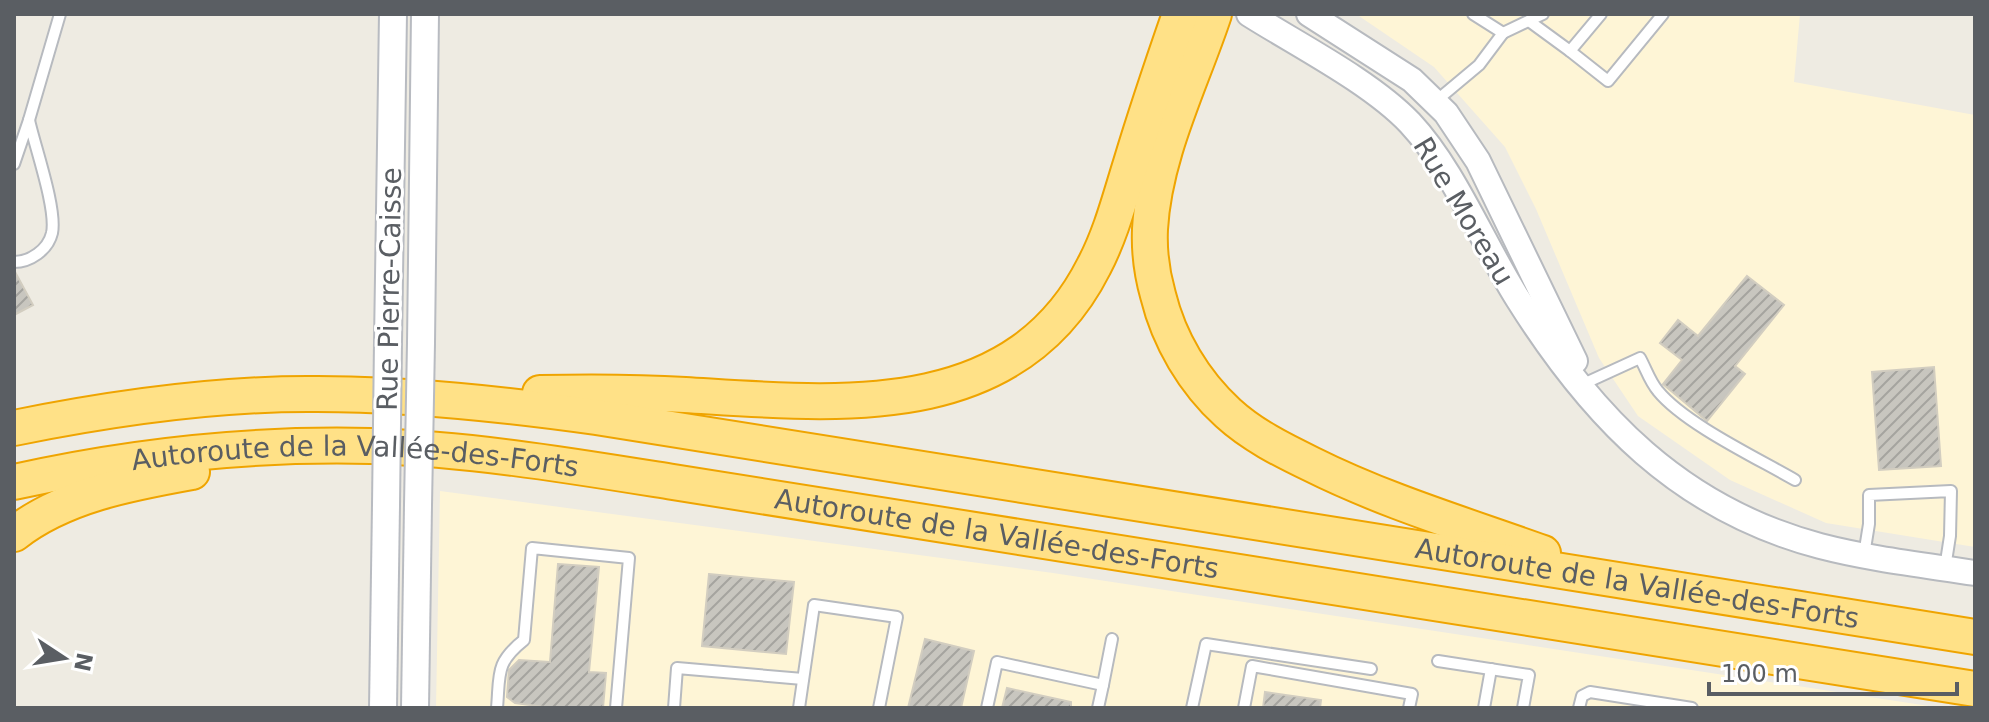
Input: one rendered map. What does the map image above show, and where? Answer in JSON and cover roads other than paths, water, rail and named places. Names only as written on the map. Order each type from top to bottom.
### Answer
[{"type":"highway","points":[[1158,14],[1168,48]]},
{"type":"highway","points":[[405,396],[613,391],[787,401],[852,401],[917,395],[981,376],[1016,356],[1044,334],[1066,310],[1085,282],[1110,229],[1180,14]]},
{"type":"highway","points":[[1214,14],[1163,160],[1150,227],[1152,266],[1160,306],[1172,335],[1196,377],[1237,420],[1284,451],[1329,473],[1385,497],[1623,581]]},
{"type":"highway","name":"Autoroute de la Vallée-des-Forts","points":[[14,428],[211,399],[302,394],[476,401],[596,417],[1975,637]]},
{"type":"highway","name":"Autoroute de la Vallée-des-Forts","points":[[14,482],[144,458],[279,447],[406,448],[476,454],[673,482],[1975,689]]},
{"type":"highway","points":[[14,534],[62,506],[92,495],[182,474],[259,462],[385,455],[555,465]]},
{"type":"main road","name":"Rue Pierre-Caisse","points":[[383,708],[393,14]]},
{"type":"main road","name":"Rue Pierre-Caisse","points":[[415,708],[425,14]]},
{"type":"street","name":"Rue Moreau","points":[[1249,14],[1374,93],[1408,122],[1440,165],[1517,297],[1605,416],[1646,457],[1719,505],[1802,540],[1864,555],[1975,573]]},
{"type":"street","name":"Rue Moreau","points":[[1309,14],[1394,67],[1436,101],[1455,125],[1478,161],[1583,384]]},
{"type":"lane","points":[[14,164],[60,14]]},
{"type":"lane","points":[[1473,14],[1503,33]]},
{"type":"lane","points":[[1436,101],[1479,65],[1503,33],[1543,14]]},
{"type":"lane","points":[[1570,51],[1601,14]]},
{"type":"lane","points":[[1529,21],[1608,81],[1663,14]]},
{"type":"lane","points":[[14,262],[34,257],[42,250],[51,236],[52,228],[48,197],[29,120]]},
{"type":"lane","points":[[1583,384],[1640,358],[1654,386],[1669,402],[1795,480]]},
{"type":"lane","points":[[1864,555],[1869,524],[1869,495],[1951,491],[1951,527],[1945,568]]},
{"type":"lane","points":[[497,708],[502,664],[508,653],[524,640],[532,548],[629,558],[616,708]]},
{"type":"lane","points":[[799,708],[814,605],[897,617],[879,708]]},
{"type":"lane","points":[[1098,708],[1112,639]]},
{"type":"lane","points":[[1192,708],[1206,644],[1371,669]]},
{"type":"lane","points":[[1438,661],[1529,675],[1523,708]]},
{"type":"lane","points":[[987,708],[997,662],[1103,685]]},
{"type":"lane","points":[[1244,708],[1252,666],[1412,694],[1409,708]]},
{"type":"lane","points":[[674,708],[677,668],[803,679]]},
{"type":"lane","points":[[1484,708],[1491,669]]},
{"type":"lane","points":[[1579,708],[1582,696],[1590,692],[1692,708]]}]
